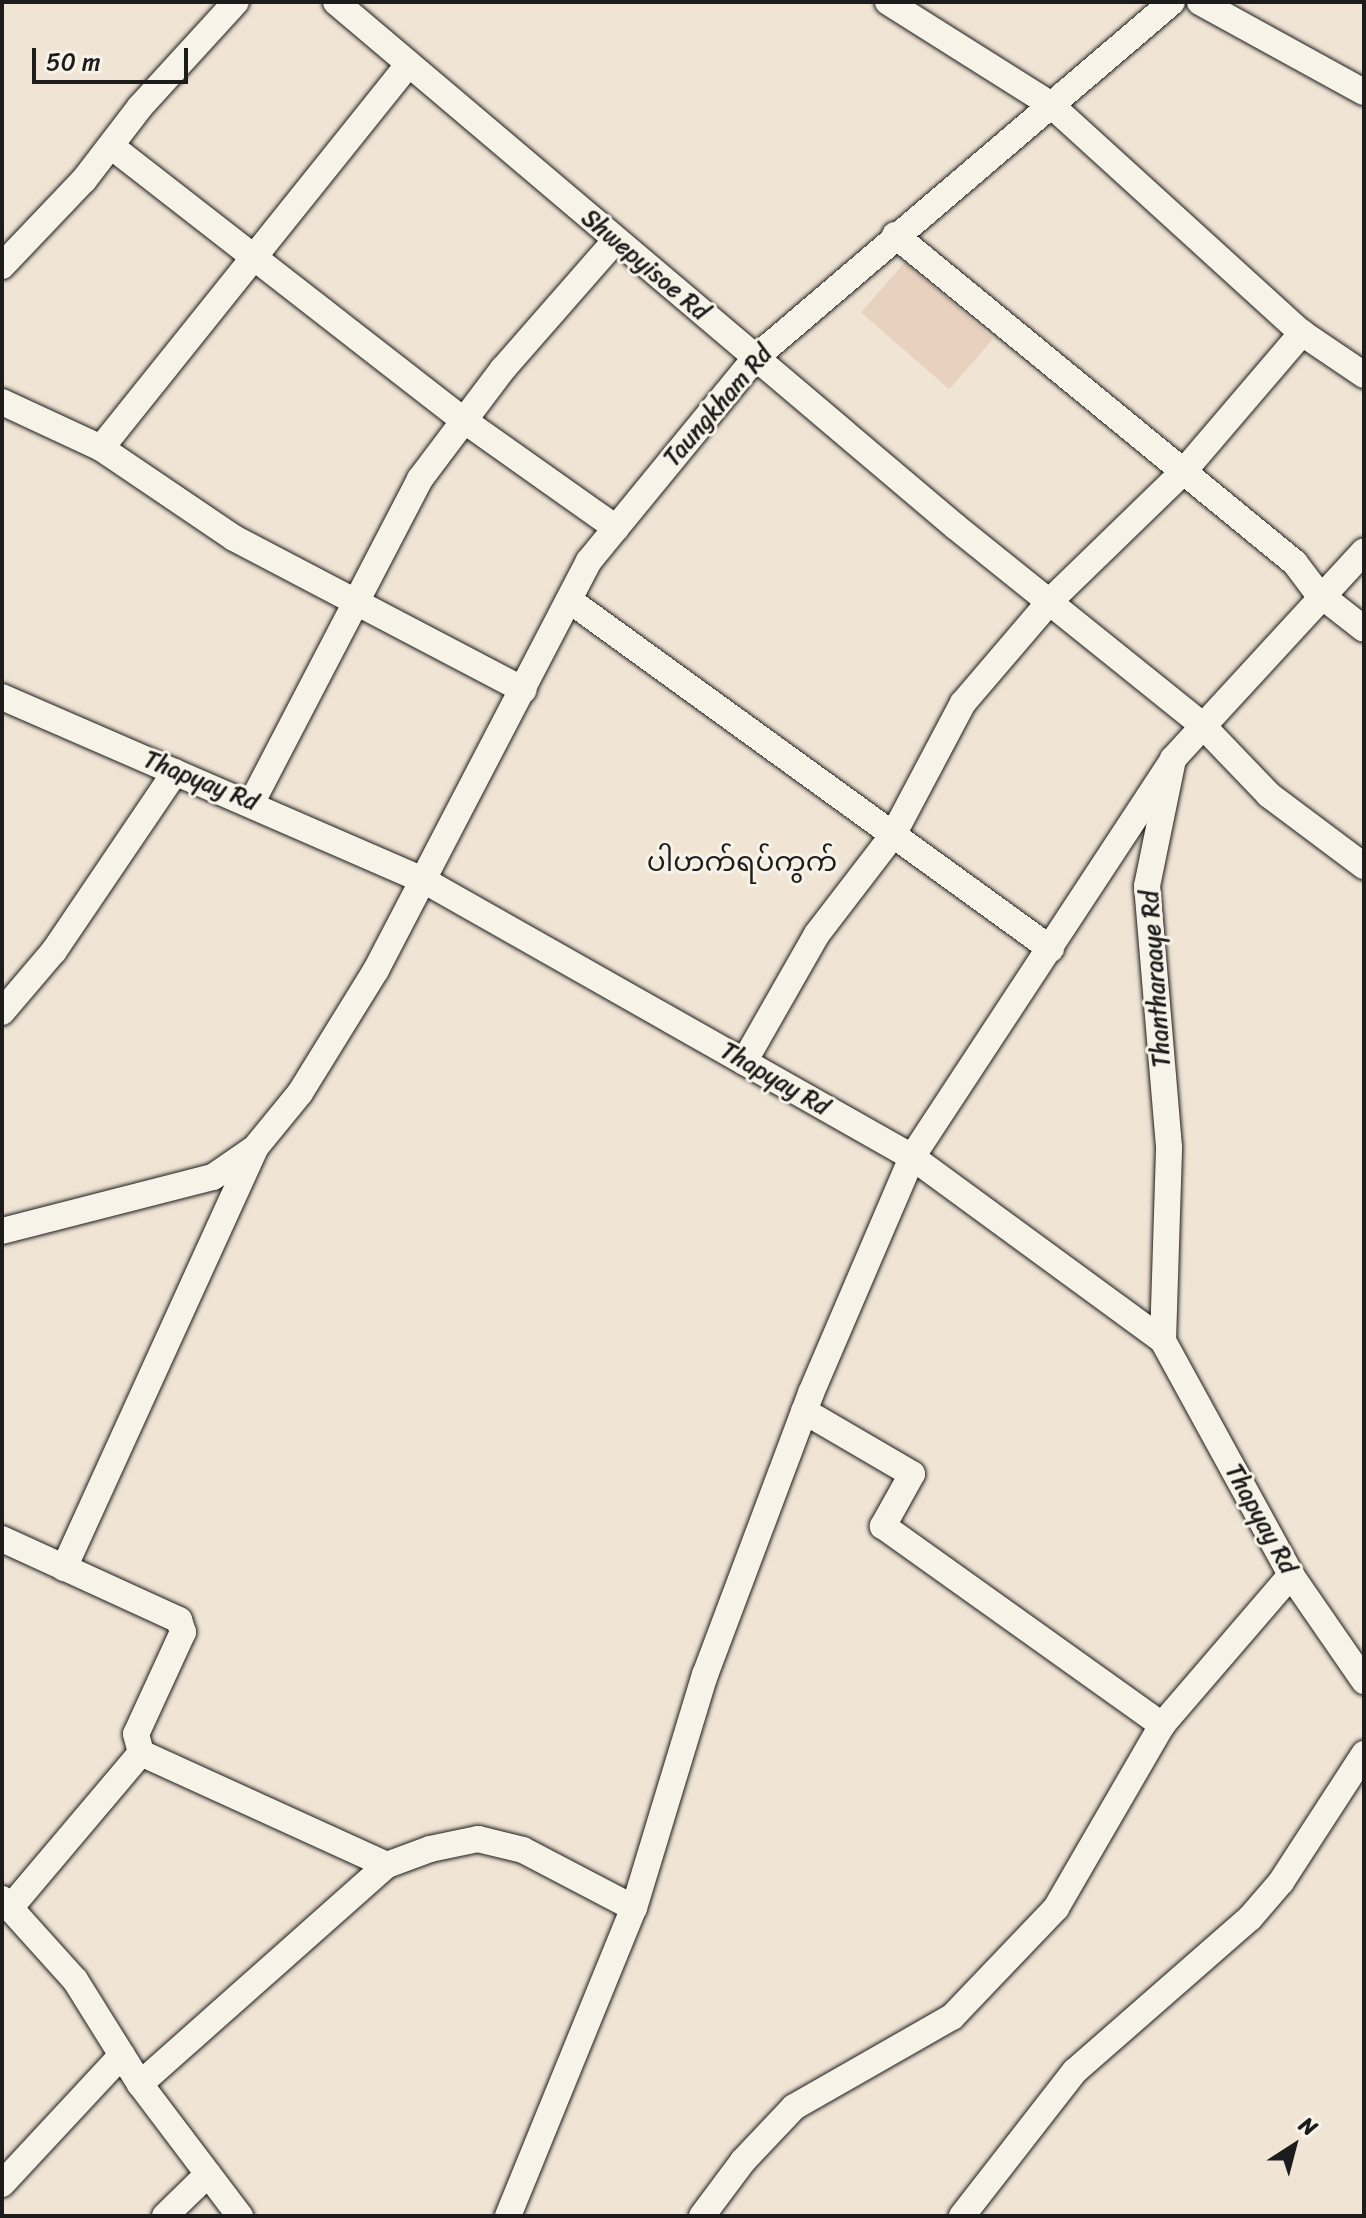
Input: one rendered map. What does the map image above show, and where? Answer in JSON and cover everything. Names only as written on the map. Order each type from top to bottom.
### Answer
[{"type":"street","points":[[2,266],[236,2]]},
{"type":"street","name":"Shwepyisoe Rd","points":[[336,2],[956,527],[1051,600],[1201,724],[1269,795],[1364,866]]},
{"type":"street","points":[[888,2],[1050,104],[1302,333],[1364,375]]},
{"type":"street","name":"Taungkham Rd","points":[[255,1148],[300,1093],[425,881],[589,561],[755,358],[895,235],[1172,2]]},
{"type":"street","points":[[1200,2],[1364,92]]},
{"type":"street","points":[[101,448],[409,64]]},
{"type":"street","points":[[111,146],[462,419],[616,528]]},
{"type":"street","points":[[895,235],[1295,563],[1322,596],[1364,629]]},
{"type":"street","points":[[252,802],[420,479],[462,419],[616,240]]},
{"type":"street","points":[[744,1062],[817,934],[893,835],[963,703],[1051,600],[1184,471],[1302,333]]},
{"type":"street","points":[[2,402],[101,448],[234,538],[523,690]]},
{"type":"street","name":"Thantharaaye Rd","points":[[1163,1341],[1169,1147],[1147,886],[1173,759],[1201,724],[1364,551]]},
{"type":"street","points":[[569,600],[1051,949]]},
{"type":"street","name":"Thapyay Rd","points":[[2,697],[252,802],[425,881],[912,1157],[1163,1341],[1291,1575],[1364,1681]]},
{"type":"street","points":[[508,2216],[634,1908],[705,1675],[804,1411],[912,1157],[1173,759]]},
{"type":"street","points":[[2,1012],[54,951],[175,772]]},
{"type":"street","points":[[2,1231],[213,1177],[255,1148]]},
{"type":"street","points":[[64,1568],[255,1148]]},
{"type":"street","points":[[804,1411],[912,1474],[883,1526],[1162,1725]]},
{"type":"street","points":[[2,1539],[179,1620],[183,1632],[136,1734],[141,1753]]},
{"type":"street","points":[[702,2216],[743,2161],[794,2107],[952,2017],[1056,1908],[1162,1725],[1291,1575]]},
{"type":"street","points":[[141,1753],[387,1865]]},
{"type":"street","points":[[141,1753],[6,1904],[75,1980],[140,2084],[240,2216]]},
{"type":"street","points":[[962,2216],[1075,2071],[1250,1918],[1281,1882],[1364,1754]]},
{"type":"street","points":[[140,2084],[387,1865],[478,1839],[523,1850],[634,1908]]},
{"type":"street","points":[[2,2184],[122,2055]]},
{"type":"street","points":[[165,2216],[208,2174]]},
{"type":"shaded area","points":[[905,262],[993,339],[949,389],[861,313]]},
{"type":"district","name":"ပါဟက်ရပ်ကွက်","points":[[742,862]]}]
